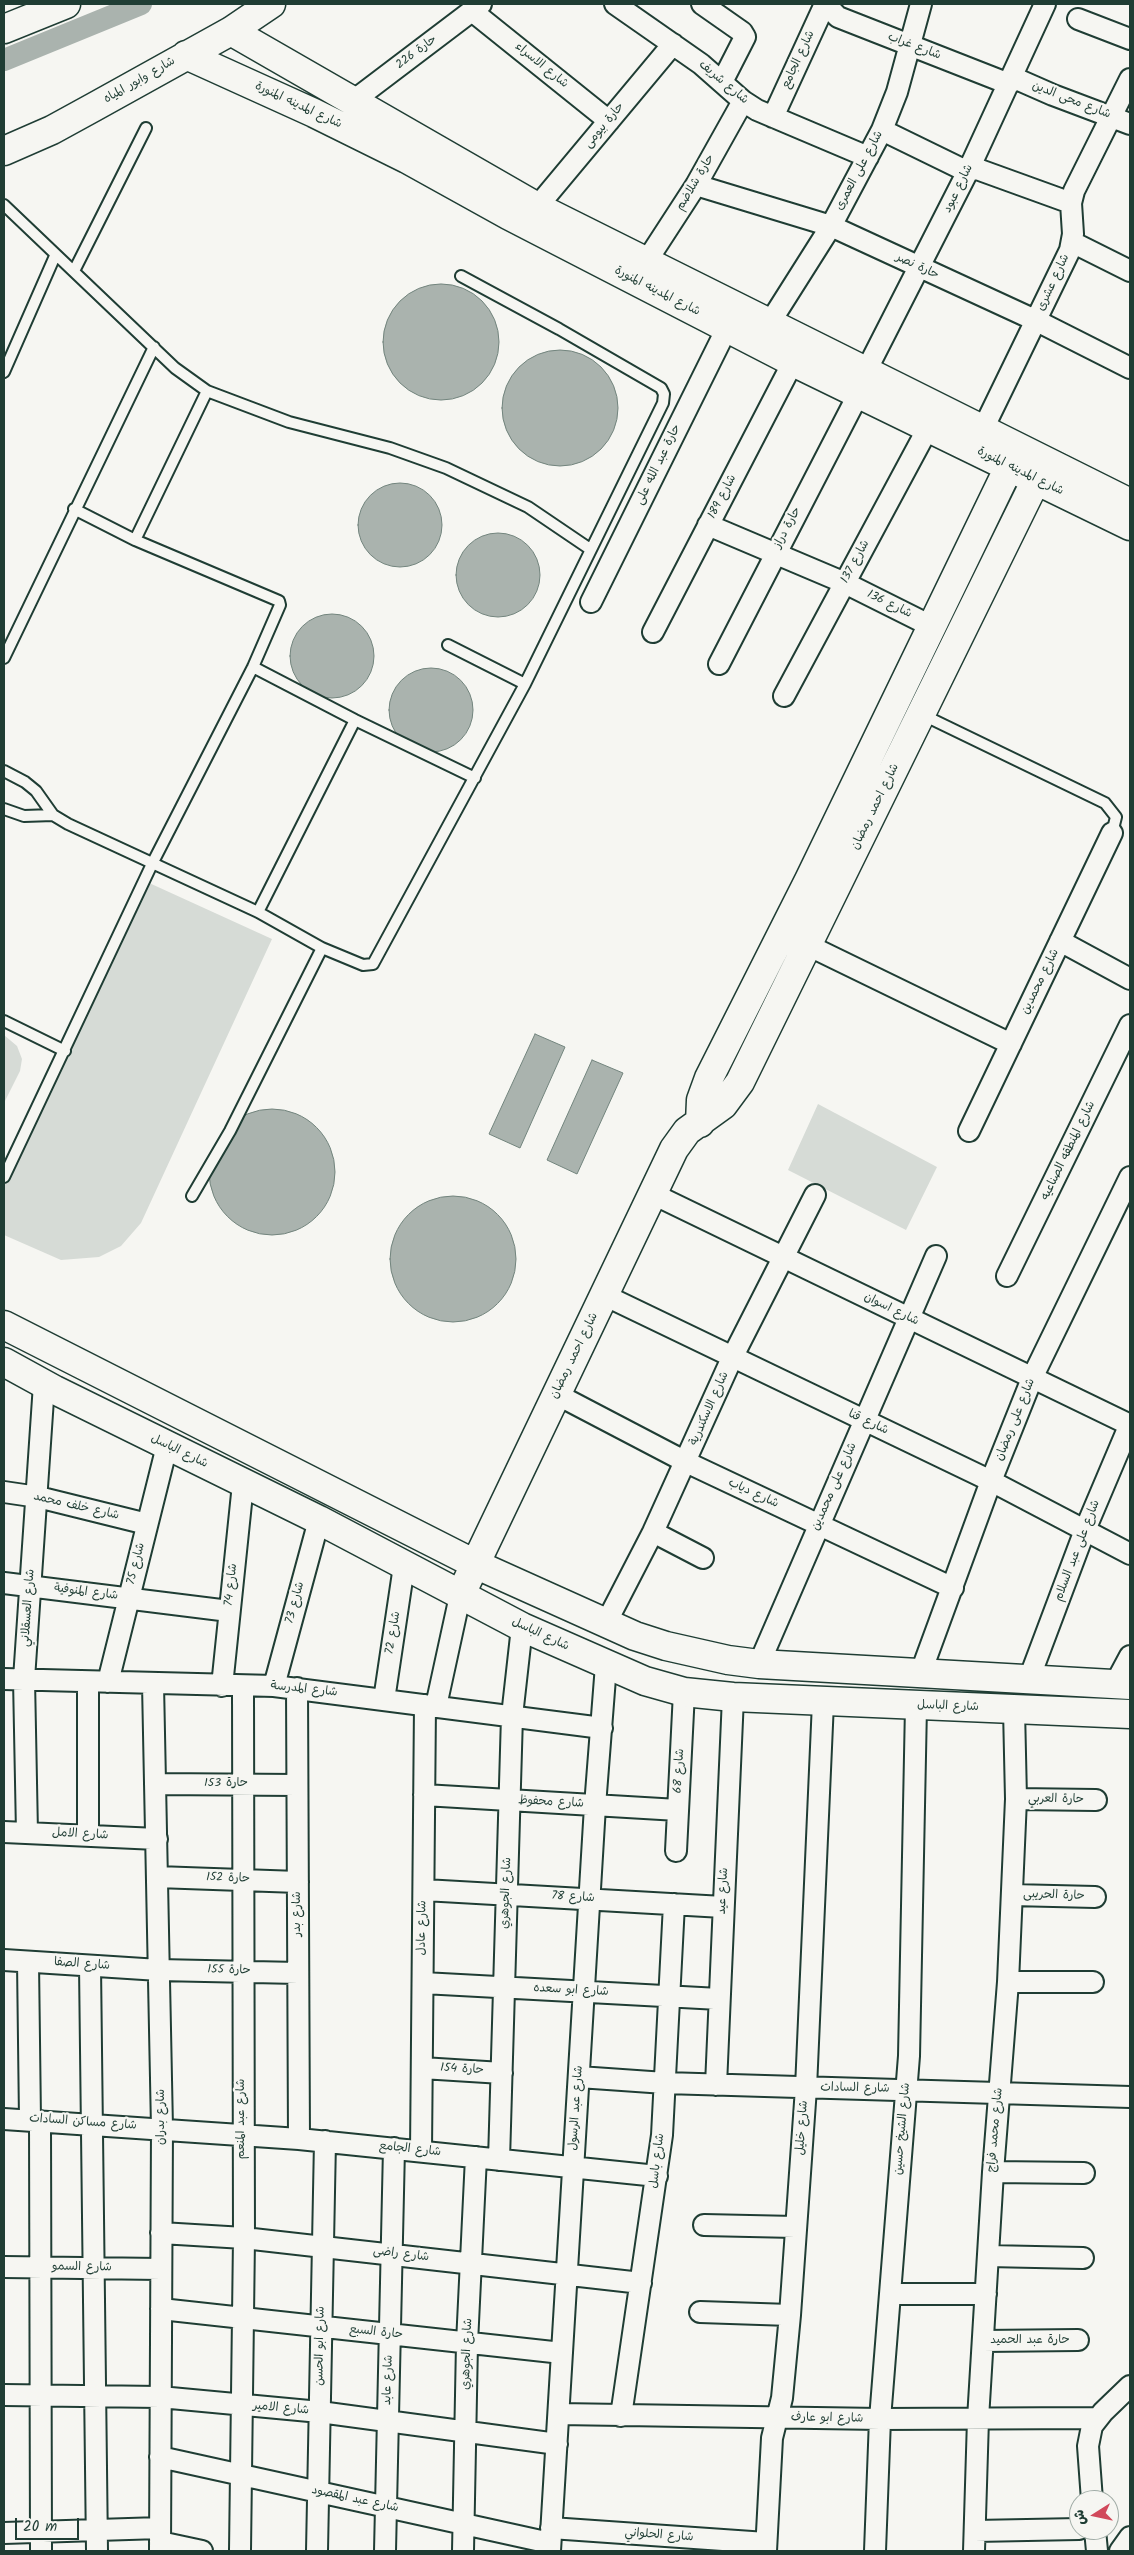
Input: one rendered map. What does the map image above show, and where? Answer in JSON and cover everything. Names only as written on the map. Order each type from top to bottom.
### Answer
[{"type":"main road","points":[[4,30],[66,4]]},
{"type":"main road","name":"شارع وابور المياه","points":[[4,151],[52,130],[231,31],[272,4]]},
{"type":"main road","name":"شارع المدينه المنورة","points":[[231,31],[538,207],[769,324],[862,382],[928,428],[1130,526]]},
{"type":"main road","name":"شارع المدينه المنورة","points":[[186,55],[314,113],[406,159],[793,362],[862,382],[983,429],[1130,503]]},
{"type":"main road","points":[[700,1123],[701,1100],[707,1084],[933,627],[1009,468]]},
{"type":"main road","name":"شارع احمد رمضان","points":[[460,1596],[678,1143],[687,1131],[723,1105],[736,1088],[808,946],[920,713],[1036,480]]},
{"type":"main road","points":[[4,1325],[475,1564],[635,1636],[681,1650],[728,1660],[759,1664],[1123,1685],[1121,1713]]},
{"type":"main road","points":[[50,1387],[70,1358]]},
{"type":"main road","name":"شارع الباسل","points":[[4,1362],[167,1446],[319,1520],[522,1627],[645,1681],[684,1692],[733,1697],[1121,1713]]},
{"type":"street","name":"شارع شريف","points":[[615,4],[673,44],[743,101],[773,117],[868,157]]},
{"type":"street","points":[[702,4],[742,32],[745,37],[722,82]]},
{"type":"street","name":"شارع غراب","points":[[825,4],[838,17],[1010,81]]},
{"type":"street","name":"شارع الجامع","points":[[773,117],[825,4]]},
{"type":"street","name":"شارع على العمرى","points":[[769,324],[831,226],[882,130],[897,92],[921,4]]},
{"type":"street","name":"شارع عبود","points":[[862,382],[968,171],[1044,4]]},
{"type":"street","name":"حارة 226","points":[[353,101],[477,7]]},
{"type":"street","name":"شارع الاسراء","points":[[477,7],[609,121]]},
{"type":"street","points":[[1078,19],[1130,39]]},
{"type":"street","name":"حارة بيومى","points":[[538,207],[673,44]]},
{"type":"street","name":"شارع عشرى","points":[[983,429],[1037,321],[1072,242],[1071,203],[1074,191],[1130,79]]},
{"type":"street","name":"شارع محى الدين","points":[[1010,81],[1130,124]]},
{"type":"street","name":"حارة شلاضم","points":[[646,262],[696,185],[743,101]]},
{"type":"street","points":[[882,130],[968,171],[977,169],[1071,203]]},
{"type":"street","name":"حارة نصر","points":[[696,185],[831,226],[1037,321],[1130,368]]},
{"type":"street","points":[[1072,242],[1130,271]]},
{"type":"street","name":"حارة عبد الله على","points":[[591,602],[727,328]]},
{"type":"street","name":"شارع 189","points":[[653,632],[793,362]]},
{"type":"street","name":"حارة دراز","points":[[719,664],[862,382]]},
{"type":"street","name":"شارع 137","points":[[784,696],[928,428]]},
{"type":"street","name":"شارع 136","points":[[708,525],[776,552],[933,627]]},
{"type":"street","name":"شارع محمدين","points":[[969,1132],[1112,833]]},
{"type":"street","points":[[781,933],[1011,1044]]},
{"type":"street","points":[[1060,941],[1130,979]]},
{"type":"street","name":"شارع المنطقه الصناعيه","points":[[1007,1276],[1130,1026]]},
{"type":"street","name":"شارع على رمضان","points":[[921,1672],[991,1481],[1033,1376],[1129,1183]]},
{"type":"street","name":"شارع اسوان","points":[[653,1194],[908,1319],[1033,1376],[1130,1425]]},
{"type":"street","name":"شارع الاسكندرية","points":[[606,1623],[653,1532],[732,1358],[815,1195]]},
{"type":"street","name":"شارع على محمدين","points":[[759,1664],[936,1256]]},
{"type":"street","name":"شارع قنا","points":[[604,1295],[991,1481],[1130,1554]]},
{"type":"street","name":"شارع العسقلاني","points":[[27,1833],[24,1679],[38,1497],[50,1387]]},
{"type":"street","name":"شارع دياب","points":[[556,1394],[686,1462],[953,1588]]},
{"type":"street","name":"شارع على عبد السلام","points":[[1029,1679],[1085,1530],[1130,1425]]},
{"type":"street","name":"شارع 75","points":[[88,1836],[98,1682],[128,1598],[167,1446]]},
{"type":"street","name":"شارع 74","points":[[222,1686],[243,1484]]},
{"type":"street","name":"شارع خلف محمد","points":[[4,1492],[38,1497],[147,1524]]},
{"type":"street","name":"شارع 73","points":[[274,1686],[319,1520]]},
{"type":"street","points":[[653,1532],[703,1558]]},
{"type":"street","name":"شارع 72","points":[[384,1700],[404,1566]]},
{"type":"street","name":"شارع المنوفية","points":[[4,1583],[229,1611]]},
{"type":"street","name":"شارع عادل","points":[[421,2151],[424,1796],[430,1706],[460,1596]]},
{"type":"street","name":"شارع الجوهري","points":[[499,2160],[512,1716],[522,1627]]},
{"type":"street","points":[[1123,1685],[1130,1656]]},
{"type":"street","name":"شارع عبد الرسول","points":[[550,2541],[595,1806],[606,1665]]},
{"type":"street","name":"شارع المدرسة","points":[[4,1679],[243,1687],[274,1686],[602,1728]]},
{"type":"street","name":"شارع بدران","points":[[153,1684],[162,2128],[160,2540]]},
{"type":"street","name":"شارع عبد المنعم","points":[[240,2551],[244,2238],[242,2134],[243,1687]]},
{"type":"street","name":"شارع بدر","points":[[297,1688],[299,2139]]},
{"type":"street","name":"شارع 68","points":[[676,1851],[684,1692]]},
{"type":"street","name":"شارع عيد","points":[[716,2085],[733,1697]]},
{"type":"street","name":"شارع خليل","points":[[766,2547],[772,2438],[782,2398],[790,2315],[806,2088],[823,1702]]},
{"type":"street","name":"شارع الشيخ حسين","points":[[875,2551],[880,2419],[909,2056],[916,1706]]},
{"type":"street","name":"شارع محمد فراج","points":[[974,2551],[978,2420],[993,2172],[1008,1982],[1016,1799],[1014,1709]]},
{"type":"street","name":"حارة 153","points":[[155,1784],[297,1785]]},
{"type":"street","name":"شارع محفوظ","points":[[424,1796],[678,1810]]},
{"type":"street","name":"حارة العربي","points":[[1016,1799],[1096,1800]]},
{"type":"street","name":"شارع الامل","points":[[4,1832],[157,1839]]},
{"type":"street","name":"حارة 152","points":[[158,1877],[298,1882]]},
{"type":"street","name":"شارع 78","points":[[424,1890],[723,1907]]},
{"type":"street","name":"حارة الحريبى","points":[[1012,1895],[1095,1897]]},
{"type":"street","name":"شارع باسل","points":[[621,2416],[657,2176],[665,2083],[674,1904]]},
{"type":"street","name":"شارع الصفا","points":[[4,1960],[159,1970]]},
{"type":"street","points":[[28,1962],[41,2267],[41,2551]]},
{"type":"street","points":[[90,1966],[97,2551]]},
{"type":"street","name":"حارة 155","points":[[159,1970],[298,1973]]},
{"type":"street","points":[[1008,1982],[1093,1982]]},
{"type":"street","name":"شارع ابو سعده","points":[[423,1983],[719,1999]]},
{"type":"street","name":"حارة 154","points":[[422,2068],[502,2073]]},
{"type":"street","name":"شارع السادات","points":[[579,2077],[716,2085],[1130,2097]]},
{"type":"street","name":"شارع مساكن السادات","points":[[4,2118],[162,2128]]},
{"type":"street","name":"شارع الجامع","points":[[162,2128],[325,2141],[657,2176]]},
{"type":"street","name":"شارع ابو الحسن","points":[[317,2551],[325,2141]]},
{"type":"street","name":"شارع عابد","points":[[385,2551],[394,2148]]},
{"type":"street","name":"شارع الجوهري","points":[[463,2551],[468,2343],[476,2157]]},
{"type":"street","points":[[993,2172],[1084,2173]]},
{"type":"street","points":[[704,2224],[796,2227]]},
{"type":"street","name":"شارع راضى","points":[[161,2233],[244,2238],[323,2246],[641,2283]]},
{"type":"street","points":[[988,2256],[1082,2258]]},
{"type":"street","name":"شارع السمو","points":[[4,2267],[161,2268]]},
{"type":"street","points":[[890,2294],[986,2294]]},
{"type":"street","name":"حارة السبع","points":[[161,2309],[562,2353]]},
{"type":"street","points":[[700,2312],[790,2315]]},
{"type":"street","name":"حارة عبد الحميد","points":[[983,2341],[1078,2340]]},
{"type":"street","points":[[1091,2490],[1089,2434],[1096,2418],[1130,2388]]},
{"type":"street","name":"شارع الامير","points":[[4,2395],[160,2398],[242,2405],[388,2420],[557,2444]]},
{"type":"street","name":"شارع ابو عارف","points":[[559,2414],[978,2420],[1096,2418]]},
{"type":"street","name":"شارع عبد المقصود","points":[[160,2457],[550,2541]]},
{"type":"street","points":[[975,2531],[1069,2529]]},
{"type":"street","points":[[4,2533],[97,2530],[160,2540],[202,2551]]},
{"type":"street","points":[[1120,2551],[1130,2538]]},
{"type":"street","name":"شارع الحلواني","points":[[550,2541],[766,2547]]},
{"type":"lane","points":[[74,271],[146,128]]},
{"type":"lane","points":[[4,205],[55,256],[74,271],[175,368],[207,391],[289,422],[390,448],[446,468],[528,507],[590,549]]},
{"type":"lane","points":[[4,372],[55,256]]},
{"type":"lane","points":[[4,809],[24,816],[53,816],[258,912],[322,948],[364,965],[373,964],[525,684],[662,402],[664,394],[661,388],[559,329],[461,276]]},
{"type":"lane","points":[[4,658],[74,509],[154,347]]},
{"type":"lane","points":[[135,540],[207,391]]},
{"type":"lane","points":[[4,1178],[152,864],[254,667],[280,610],[279,601],[135,540],[74,509]]},
{"type":"lane","points":[[448,645],[525,684]]},
{"type":"lane","points":[[254,667],[355,720],[475,778]]},
{"type":"lane","points":[[920,713],[1105,803],[1116,817],[1112,833]]},
{"type":"lane","points":[[258,912],[355,720]]},
{"type":"lane","points":[[4,771],[36,791],[53,816]]},
{"type":"lane","points":[[192,1196],[230,1131],[322,948]]},
{"type":"lane","points":[[4,1021],[65,1051]]},
{"type":"shaded area","points":[[441,284],[463,289],[482,301],[494,320],[499,342],[494,364],[482,383],[463,395],[441,400],[419,395],[400,383],[388,364],[383,342],[388,320],[400,301],[419,289]]},
{"type":"shaded area","points":[[560,350],[582,355],[601,367],[613,386],[618,408],[613,430],[601,449],[582,461],[560,466],[538,461],[519,449],[507,430],[502,408],[507,386],[519,367],[538,355]]},
{"type":"shaded area","points":[[392,483],[408,483],[424,490],[435,501],[442,517],[439,541],[430,555],[424,560],[408,567],[392,567],[376,560],[365,549],[358,533],[358,517],[365,501],[376,490]]},
{"type":"shaded area","points":[[490,533],[506,533],[522,540],[533,551],[540,567],[537,591],[528,605],[522,610],[506,617],[490,617],[474,610],[463,599],[456,583],[456,567],[463,551],[474,540]]},
{"type":"shaded area","points":[[324,614],[340,614],[356,621],[367,632],[374,648],[371,672],[362,686],[356,691],[340,698],[324,698],[308,691],[297,680],[290,664],[290,648],[297,632],[308,621]]},
{"type":"shaded area","points":[[431,668],[447,671],[461,680],[470,694],[473,710],[470,726],[461,740],[447,749],[431,752],[415,749],[401,740],[392,726],[389,710],[392,694],[401,680],[415,671]]},
{"type":"shaded area","points":[[147,882],[272,939],[141,1223],[121,1246],[99,1257],[61,1260],[4,1235],[4,1171]]},
{"type":"shaded area","points":[[535,1034],[565,1047],[520,1148],[489,1134]]},
{"type":"shaded area","points":[[4,1035],[17,1046],[22,1059],[20,1071],[4,1103]]},
{"type":"shaded area","points":[[592,1060],[623,1073],[577,1174],[547,1160]]},
{"type":"shaded area","points":[[818,1104],[937,1167],[906,1230],[788,1170]]},
{"type":"shaded area","points":[[272,1109],[296,1113],[317,1127],[331,1148],[335,1172],[331,1196],[317,1217],[296,1231],[272,1235],[248,1231],[227,1217],[213,1196],[209,1172],[213,1148],[227,1127],[248,1113]]},
{"type":"shaded area","points":[[453,1196],[477,1200],[498,1214],[512,1235],[516,1259],[512,1283],[498,1304],[477,1318],[453,1322],[429,1318],[408,1304],[394,1283],[390,1259],[394,1235],[408,1214],[429,1200]]},
{"type":"waterway","points":[[4,60],[141,4]]}]
